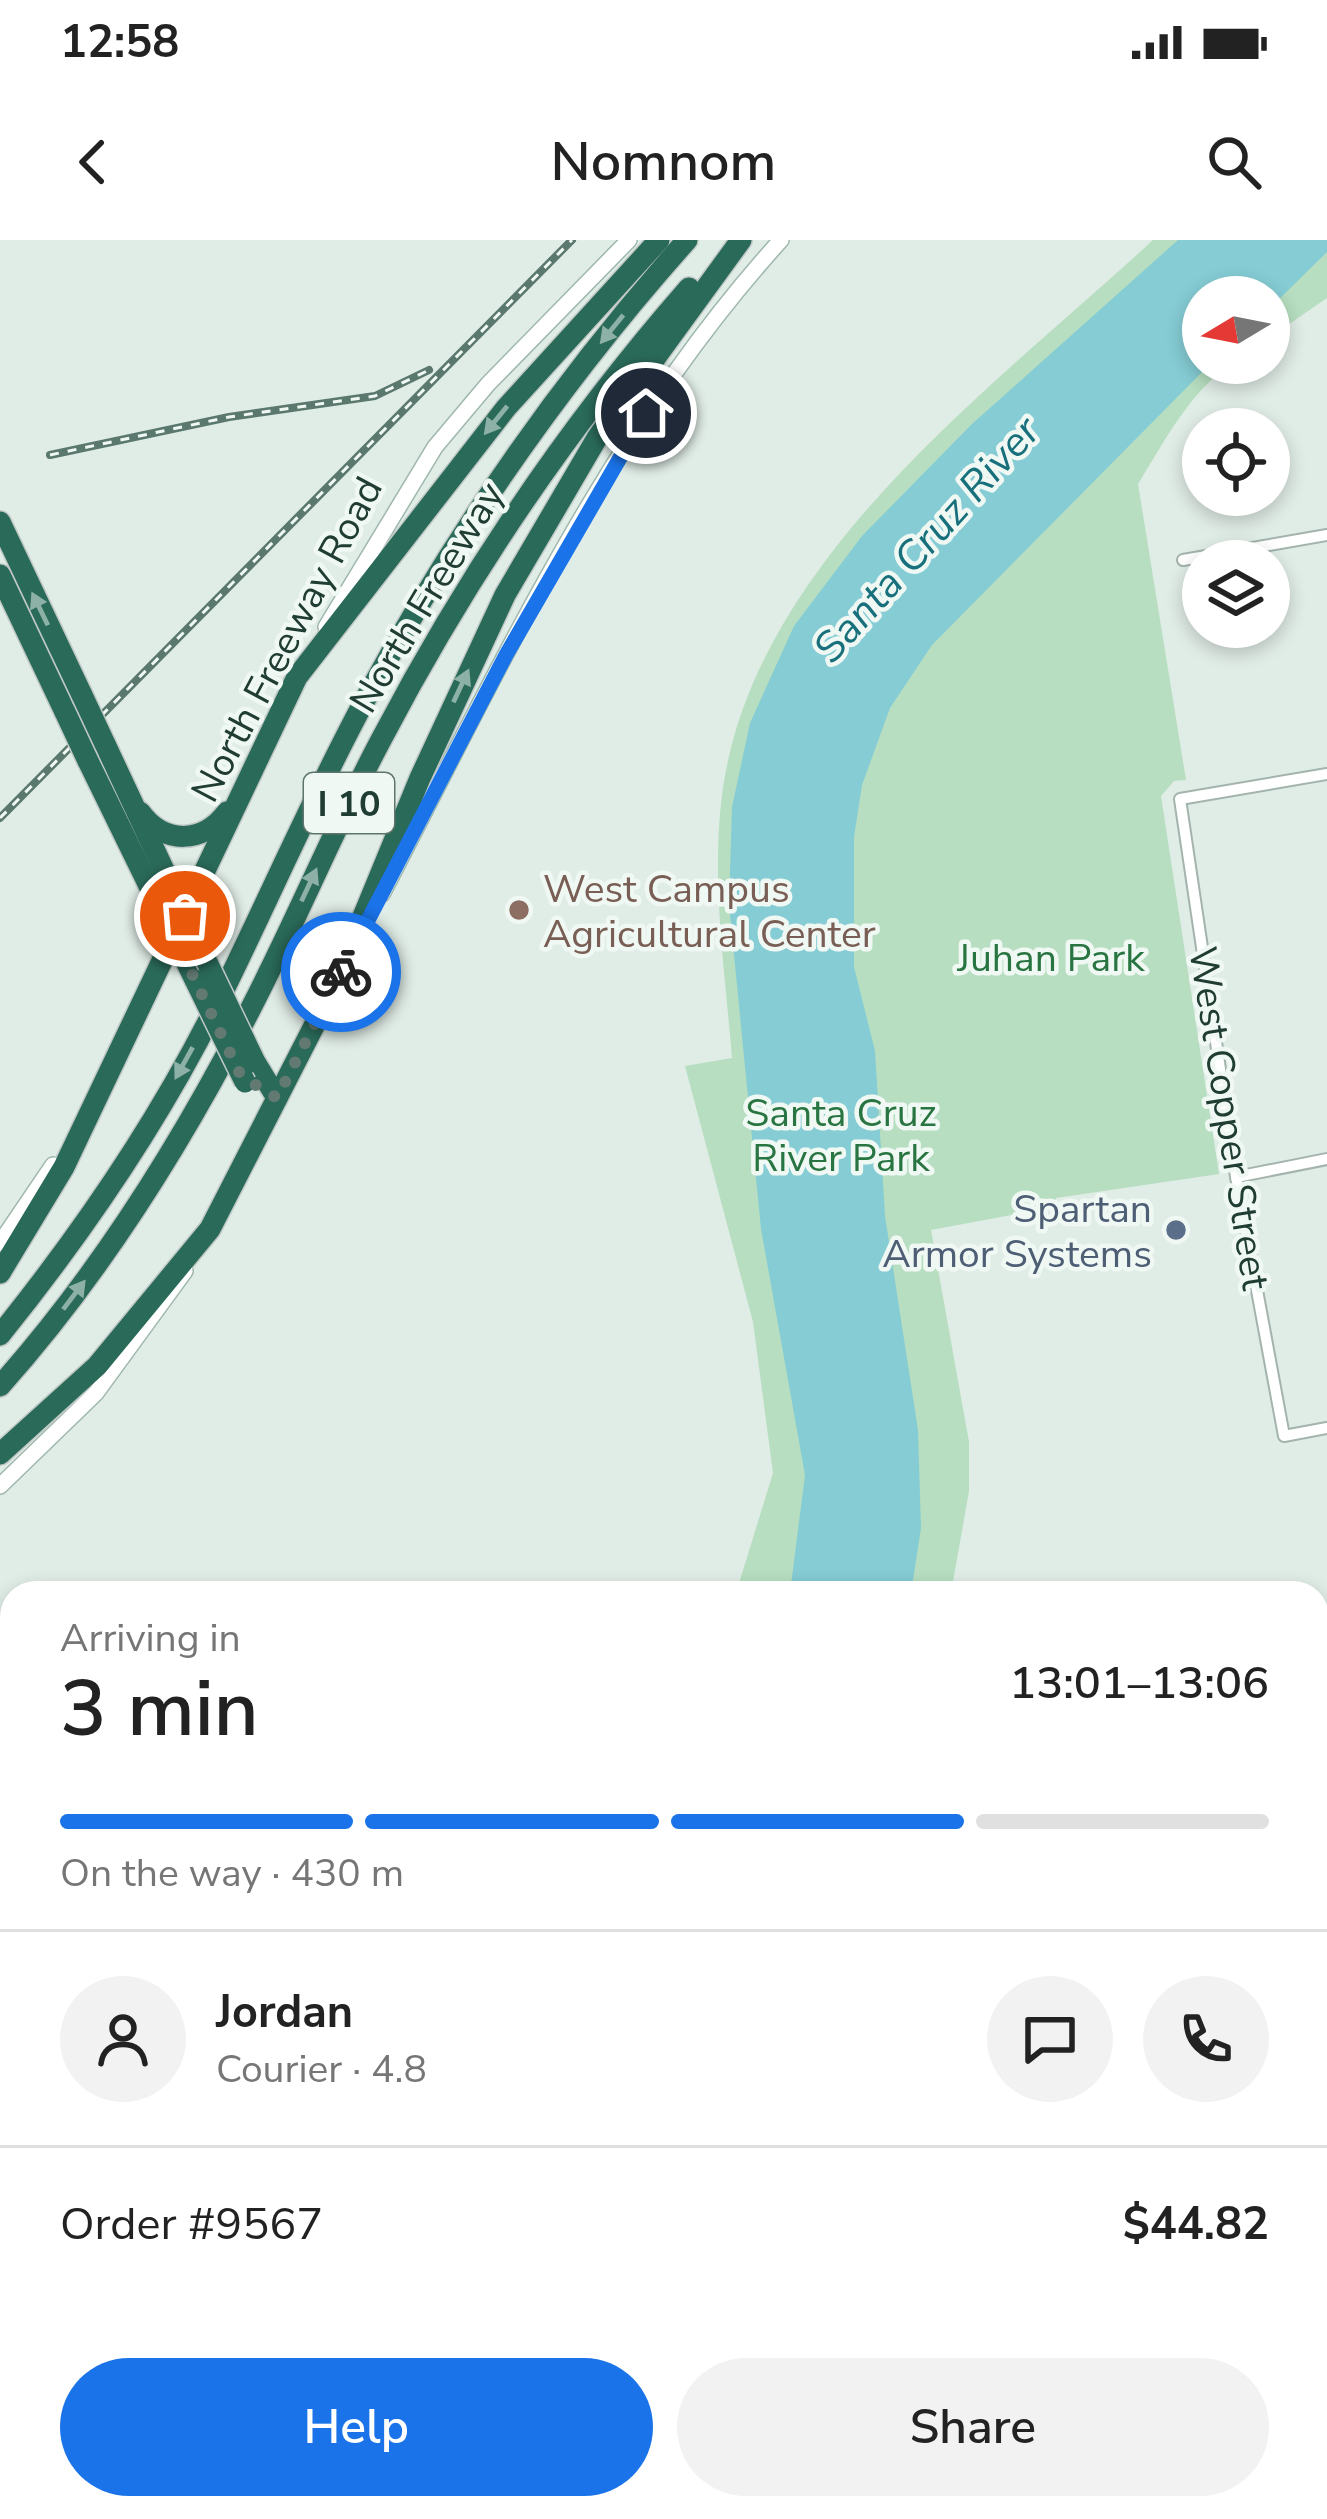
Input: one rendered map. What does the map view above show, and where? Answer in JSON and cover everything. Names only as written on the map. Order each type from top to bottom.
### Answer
[{"type":"highway","points":[[297,677],[506,408],[659,240]]},
{"type":"highway","name":"North Freeway","points":[[0,1335],[150,1125],[217,1004],[314,798],[436,579],[581,369],[687,240]]},
{"type":"highway","name":"North Freeway","points":[[0,1386],[105,1254],[182,1136],[253,1006],[384,734],[474,580],[596,404],[731,240]]},
{"type":"highway","points":[[0,1454],[98,1366],[209,1229],[334,987],[420,778],[505,595],[597,438],[741,240]]},
{"type":"highway","points":[[0,522],[185,916],[201,970],[250,1072],[277,1098]]},
{"type":"highway","points":[[0,574],[175,938],[201,970]]},
{"type":"highway","name":"North Freeway Road","points":[[94,1096],[175,938],[297,677]]},
{"type":"highway","points":[[119,775],[149,824],[168,836],[189,837],[220,822],[257,763]]},
{"type":"highway","points":[[0,1273],[52,1190],[94,1096]]},
{"type":"main road","name":"North Freeway Road","points":[[297,677],[383,524],[435,447],[488,384],[629,240]]},
{"type":"main road","points":[[334,987],[599,486],[696,343],[781,240]]},
{"type":"main road","name":"North Freeway Road","points":[[0,1243],[94,1096]]},
{"type":"main road","points":[[0,1486],[117,1369],[209,1229]]},
{"type":"street","points":[[1290,541],[1327,535]]},
{"type":"street","name":"West Copper Street","points":[[1327,774],[1180,799],[1236,1177],[1284,1436],[1327,1428]]},
{"type":"street","points":[[1236,1177],[1327,1159]]},
{"type":"green space","name":"Santa Cruz River Park","points":[[1153,240],[1327,240],[1327,298],[1290,324],[1290,276],[1182,276],[1182,384],[1209,384],[1187,408],[1182,408],[1182,416],[1138,484],[1186,780],[1174,781],[1161,796],[1219,1174],[1056,1198],[1055,1207],[931,1230],[969,1442],[969,1491],[953,1581],[740,1581],[773,1473],[753,1322],[685,1066],[732,1058],[720,926],[722,795],[742,710],[779,631],[829,556],[953,420]]},
{"type":"water","name":"Santa Cruz River","points":[[1178,240],[1327,240],[1327,252],[1290,288],[1290,276],[1182,276],[1182,384],[1190,384],[932,645],[890,708],[862,785],[854,837],[854,967],[875,1051],[885,1216],[918,1430],[921,1528],[913,1581],[792,1581],[805,1475],[761,1229],[729,904],[732,807],[750,723],[794,626],[862,536],[972,424]]},
{"type":"railway","points":[[0,818],[572,240]]},
{"type":"railway","points":[[50,455],[229,417],[375,396],[429,370]]},
{"type":"way so far","points":[[185,916],[175,938],[241,1076],[277,1098],[341,972]]},
{"type":"place","name":"West Campus Agricultural Center","points":[[519,910]]},
{"type":"place","name":"Spartan Armor Systems","points":[[1176,1230]]},
{"type":"route","points":[[341,972],[506,655],[599,486],[646,413]]},
{"type":"park label","name":"Juhan Park","points":[[1051,957]]}]
